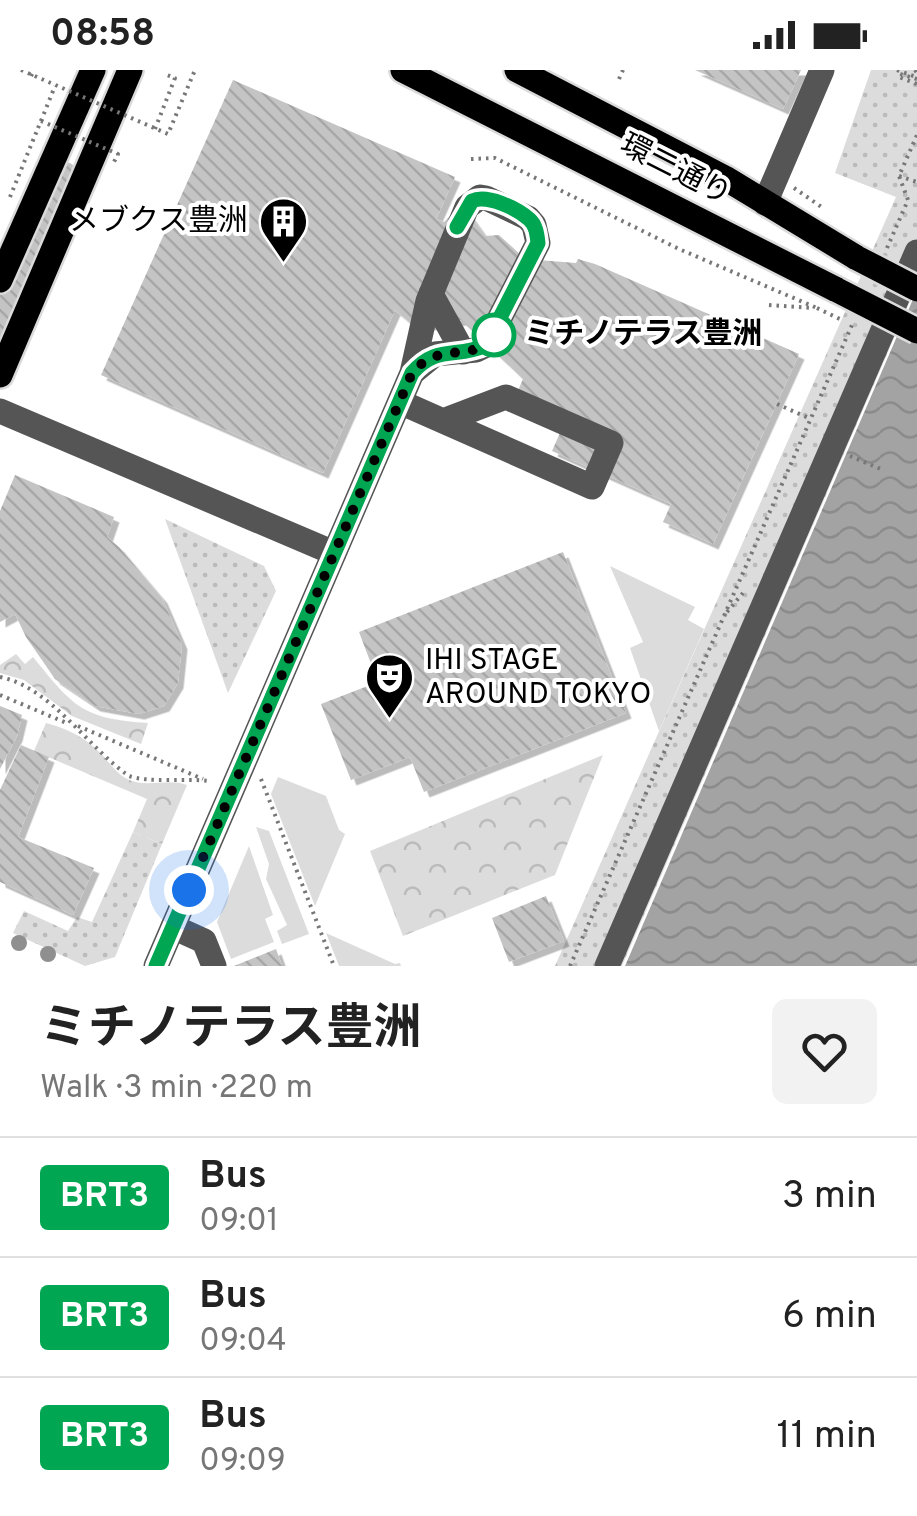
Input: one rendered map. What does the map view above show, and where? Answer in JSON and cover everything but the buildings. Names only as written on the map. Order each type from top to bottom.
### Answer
[{"type":"main road","points":[[0,280],[93,70]]},
{"type":"main road","points":[[0,374],[130,70]]},
{"type":"main road","name":"環二通り","points":[[403,70],[917,332]]},
{"type":"main road","name":"環二通り","points":[[517,70],[725,178],[857,258],[917,289]]},
{"type":"street","points":[[765,203],[822,70]]},
{"type":"street","points":[[156,966],[412,373],[432,294],[457,227],[472,201],[486,198],[528,218],[538,243],[492,338],[476,350],[435,354],[412,373]]},
{"type":"street","points":[[607,966],[917,252]]},
{"type":"street","points":[[432,294],[463,352]]},
{"type":"street","points":[[400,402],[592,487],[611,443],[506,397],[443,420]]},
{"type":"street","points":[[0,410],[334,553]]},
{"type":"street","points":[[173,927],[204,941],[214,966]]},
{"type":"path","points":[[21,70],[168,134],[195,70]]},
{"type":"path","points":[[619,79],[624,70]]},
{"type":"path","points":[[898,70],[916,76]]},
{"type":"path","points":[[156,129],[174,78],[167,75]]},
{"type":"path","points":[[899,77],[916,76]]},
{"type":"path","points":[[10,196],[55,86]]},
{"type":"path","points":[[41,121],[118,154],[112,166]]},
{"type":"path","points":[[885,252],[908,200],[899,176],[917,135]]},
{"type":"path","points":[[471,159],[496,158],[679,249],[817,308],[769,305]]},
{"type":"path","points":[[899,176],[917,182]]},
{"type":"path","points":[[789,185],[822,208]]},
{"type":"path","points":[[570,966],[854,321]]},
{"type":"path","points":[[778,404],[811,419]]},
{"type":"path","points":[[832,449],[883,470]]},
{"type":"path","points":[[0,677],[23,684],[74,725],[129,776],[139,780],[208,781],[90,730],[74,725],[52,719],[0,695]]},
{"type":"path","points":[[260,778],[334,966]]},
{"type":"green space","points":[[871,70],[917,70],[917,285],[622,966],[555,966],[896,197],[835,173]]},
{"type":"green space","points":[[165,519],[264,566],[276,591],[228,693]]},
{"type":"green space","points":[[610,566],[695,607],[688,620],[704,629],[659,731],[630,648],[643,642]]},
{"type":"green space","points":[[16,654],[25,664],[33,657],[81,707],[108,718],[148,723],[141,744],[72,716],[24,680],[0,673],[0,665]]},
{"type":"green space","points":[[46,723],[85,740],[126,779],[187,785],[162,844],[133,832],[147,799],[34,751]]},
{"type":"green space","points":[[603,755],[555,875],[403,936],[370,851]]},
{"type":"green space","points":[[278,777],[326,796],[339,830],[345,834],[315,906],[271,794]]},
{"type":"green space","points":[[256,827],[269,831],[309,934],[282,944],[277,931],[287,925],[266,879],[269,864]]},
{"type":"green space","points":[[133,832],[162,844],[115,957],[85,966],[13,933],[24,911],[68,931],[77,917],[92,922]]},
{"type":"green space","points":[[249,846],[273,915],[265,919],[274,942],[231,959],[217,922]]},
{"type":"green space","points":[[326,933],[400,963],[401,966],[339,966]]},
{"type":"water","points":[[917,290],[917,966],[625,966]]},
{"type":"tram line","points":[[0,284],[91,70]]},
{"type":"tram line","points":[[0,358],[121,70]]},
{"type":"bus line","name":"BRT3","points":[[156,966],[412,373],[435,354],[476,350],[486,345],[538,243],[538,234],[528,218],[486,198],[472,201],[457,227]]},
{"type":"place","name":"メブクス豊洲","points":[[283,264]]},
{"type":"place","name":"ミチノテラス豊洲","points":[[494,335]]},
{"type":"place","name":"IHI STAGE AROUND TOKYO","points":[[390,720]]},
{"type":"route","points":[[189,890],[412,373],[435,354],[476,350],[494,335]]}]
